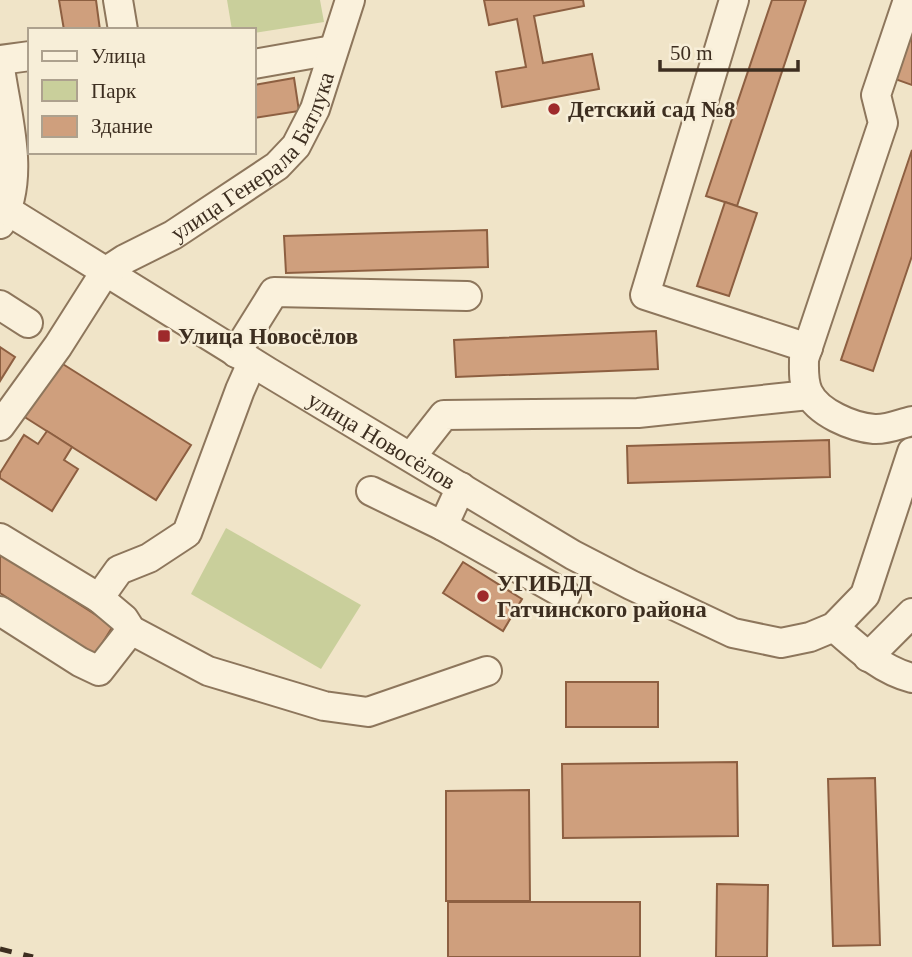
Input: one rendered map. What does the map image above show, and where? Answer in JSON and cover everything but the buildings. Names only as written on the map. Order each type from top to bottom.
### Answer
[{"type":"street","points":[[118,0],[123,28]]},
{"type":"street","name":"улица Генерала Батлука","points":[[105,272],[173,234],[277,166],[296,146],[314,109],[350,0]]},
{"type":"street","points":[[734,0],[645,295],[808,348]]},
{"type":"street","points":[[908,0],[876,94],[883,123],[804,359],[804,378],[809,395],[842,420],[874,429],[912,421]]},
{"type":"street","points":[[256,64],[333,50]]},
{"type":"street","points":[[0,60],[28,56]]},
{"type":"street","points":[[0,68],[15,175],[3,214]]},
{"type":"street","name":"улица Новосёлов","points":[[3,214],[105,272],[573,555],[631,585],[733,633],[781,643],[810,637],[834,627]]},
{"type":"street","points":[[0,426],[58,346],[105,272]]},
{"type":"street","points":[[99,598],[119,570],[149,558],[187,533],[240,390],[244,358],[274,292],[467,296]]},
{"type":"street","points":[[0,305],[28,323]]},
{"type":"street","points":[[411,457],[444,415],[638,413],[809,395]]},
{"type":"street","points":[[912,453],[865,595],[834,627],[868,657],[901,676],[912,678]]},
{"type":"street","points":[[443,526],[461,487]]},
{"type":"street","points":[[371,491],[443,526],[566,596]]},
{"type":"street","points":[[0,538],[99,598],[124,619],[131,629],[208,671],[324,706],[368,712],[487,671]]},
{"type":"street","points":[[0,611],[80,663],[99,671],[131,629]]},
{"type":"street","points":[[868,657],[912,613]]},
{"type":"green space","points":[[227,0],[320,0],[324,22],[256,33],[256,28],[232,28]]},
{"type":"green space","points":[[226,528],[361,605],[321,669],[191,594]]},
{"type":"railway","points":[[0,949],[33,957]]},
{"type":"place","name":"Детский сад №8","points":[[554,109]]},
{"type":"place","name":"Улица Новосёлов","points":[[164,336]]},
{"type":"place","name":"УГИБДД Гатчинского района","points":[[483,596]]}]
